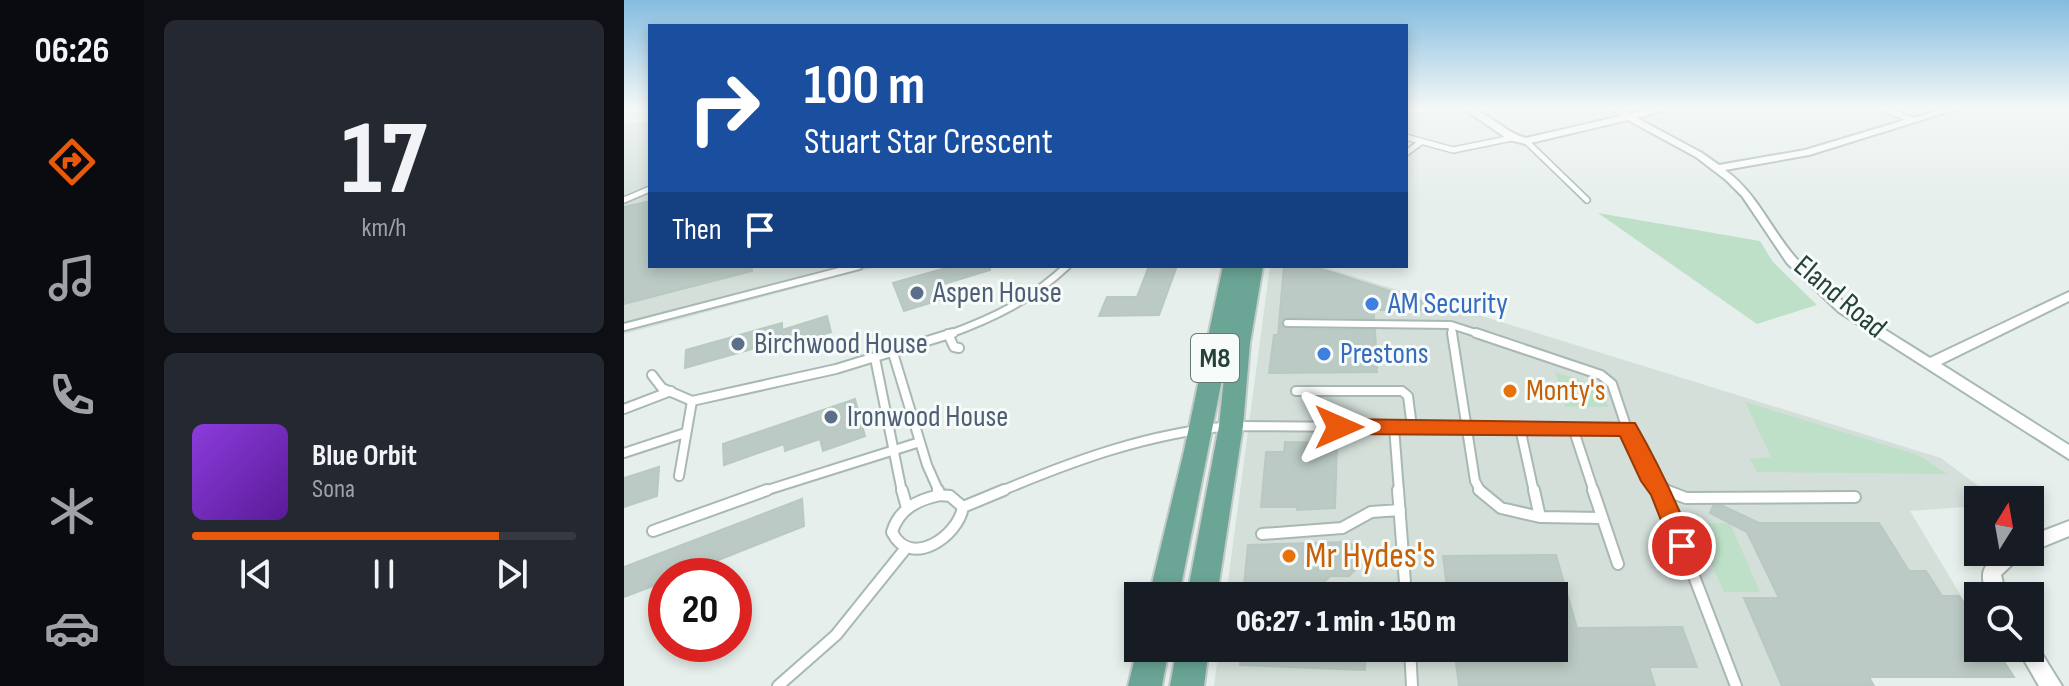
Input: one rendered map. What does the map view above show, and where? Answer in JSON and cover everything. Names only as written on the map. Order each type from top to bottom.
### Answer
[{"type":"main road","name":"M8","points":[[1167,582],[1233,268]]},
{"type":"main road","name":"M8","points":[[1204,582],[1231,426],[1239,343],[1253,268]]},
{"type":"main road","points":[[1145,686],[1150,662]]},
{"type":"main road","points":[[1187,686],[1191,662]]},
{"type":"street","points":[[1521,140],[1531,140]]},
{"type":"street","name":"Eland Road","points":[[1668,140],[1717,168],[1746,194],[1806,277],[1844,309],[2069,453]]},
{"type":"street","points":[[1717,168],[1806,153],[1848,140]]},
{"type":"street","points":[[1929,364],[2069,296]]},
{"type":"street","points":[[2044,538],[2069,528]]},
{"type":"street","points":[[2036,662],[2051,686]]},
{"type":"lane","points":[[1415,140],[1453,150],[1502,140]]},
{"type":"lane","points":[[1526,141],[1587,200]]},
{"type":"lane","points":[[1408,152],[1421,142]]},
{"type":"lane","points":[[624,200],[648,190]]},
{"type":"lane","points":[[624,327],[851,268]]},
{"type":"lane","points":[[652,375],[659,386],[692,401],[875,358],[948,334],[1036,296],[1056,281],[1066,268]]},
{"type":"lane","points":[[1287,323],[1451,325],[1601,375],[1612,384],[1627,429],[1652,481],[1661,490],[1736,686]]},
{"type":"lane","points":[[1451,325],[1475,481],[1488,503],[1521,515],[1602,518]]},
{"type":"lane","points":[[948,334],[954,347],[959,348]]},
{"type":"lane","points":[[893,353],[940,495]]},
{"type":"lane","points":[[875,358],[892,451],[907,508]]},
{"type":"lane","points":[[624,409],[671,391]]},
{"type":"lane","points":[[1296,391],[1402,391],[1408,396],[1412,427]]},
{"type":"lane","points":[[679,476],[692,401]]},
{"type":"lane","points":[[963,507],[1114,448],[1201,427],[1627,429]]},
{"type":"lane","points":[[1394,427],[1405,582]]},
{"type":"lane","points":[[1520,428],[1540,517]]},
{"type":"lane","points":[[1573,428],[1618,564]]},
{"type":"lane","points":[[624,453],[685,433]]},
{"type":"lane","points":[[653,531],[769,489],[920,442]]},
{"type":"lane","points":[[1661,490],[1686,498],[1855,497]]},
{"type":"lane","points":[[940,495],[950,496],[963,507],[960,524],[930,546],[906,548],[893,539],[892,532],[899,515],[916,502],[940,495]]},
{"type":"lane","points":[[1262,534],[1342,528],[1371,512],[1400,510]]},
{"type":"lane","points":[[778,686],[836,635],[906,548]]},
{"type":"lane","points":[[1411,662],[1412,686]]},
{"type":"shaded area","points":[[624,140],[648,140],[648,268],[872,268],[624,334]]},
{"type":"shaded area","points":[[1270,268],[1326,268],[1941,458],[1978,486],[1964,486],[1964,507],[1910,511],[1964,601],[1964,662],[2004,662],[2014,677],[1870,677],[1874,686],[1214,686],[1217,662],[1568,662],[1568,582],[1228,582]]},
{"type":"green space","points":[[1598,213],[1760,241],[1773,262],[1817,305],[1757,324]]},
{"type":"green space","points":[[1555,372],[1602,387],[1608,407],[1565,407]]},
{"type":"green space","points":[[1745,402],[1918,455],[1947,474],[1757,472],[1750,459],[1771,457]]},
{"type":"green space","points":[[1730,523],[1760,592],[1724,592],[1693,524]]},
{"type":"building","points":[[648,201],[648,268],[752,268],[752,271],[624,304],[624,207]]},
{"type":"building","name":"Aspen House","points":[[946,268],[990,268],[934,287],[940,300],[904,311],[893,283]]},
{"type":"building","points":[[1148,268],[1176,268],[1159,315],[1099,316],[1107,297],[1137,297]]},
{"type":"building","points":[[1284,268],[1318,268],[1440,307],[1439,310],[1374,310],[1374,318],[1285,317],[1281,324],[1287,329],[1375,330],[1377,372],[1269,373],[1274,335],[1278,335]]},
{"type":"building","name":"Birchwood House","points":[[827,316],[831,332],[781,347],[781,341],[685,368],[686,350],[782,323],[782,330]]},
{"type":"building","name":"Ironwood House","points":[[855,399],[865,436],[823,451],[820,439],[785,451],[784,444],[724,465],[723,444]]},
{"type":"building","points":[[1285,442],[1337,443],[1335,508],[1297,510],[1297,507],[1261,507],[1266,452],[1284,452]]},
{"type":"building","points":[[659,467],[657,496],[624,507],[624,478]]},
{"type":"building","points":[[802,499],[804,526],[723,558],[648,558],[648,588],[624,597],[624,567]]},
{"type":"building","points":[[1713,506],[1723,506],[1759,523],[1879,523],[1909,571],[1926,571],[1942,596],[1959,596],[1964,603],[1964,662],[2004,662],[2014,677],[1869,677],[1874,686],[1782,686],[1744,598],[1779,598],[1747,532],[1710,513]]},
{"type":"building","points":[[1349,542],[1360,552],[1359,566],[1349,576],[1330,576],[1324,582],[1244,582],[1248,545]]},
{"type":"building","points":[[1556,555],[1564,582],[1446,582],[1443,556]]},
{"type":"building","points":[[1568,597],[1577,628],[1682,627],[1697,667],[1649,667],[1655,686],[1459,686],[1456,662],[1568,662]]},
{"type":"building","points":[[1240,662],[1365,662],[1365,670],[1240,665]]},
{"type":"place","name":"Aspen House","points":[[917,293]]},
{"type":"place","name":"AM Security","points":[[1372,304]]},
{"type":"place","name":"Birchwood House","points":[[738,344]]},
{"type":"place","name":"Prestons","points":[[1324,354]]},
{"type":"place","name":"Monty's","points":[[1510,391]]},
{"type":"place","name":"Ironwood House","points":[[831,417]]},
{"type":"place","name":"Mr Hydes's","points":[[1289,556]]},
{"type":"route","points":[[1339,427],[1627,429],[1652,481],[1661,490],[1682,546]]}]
